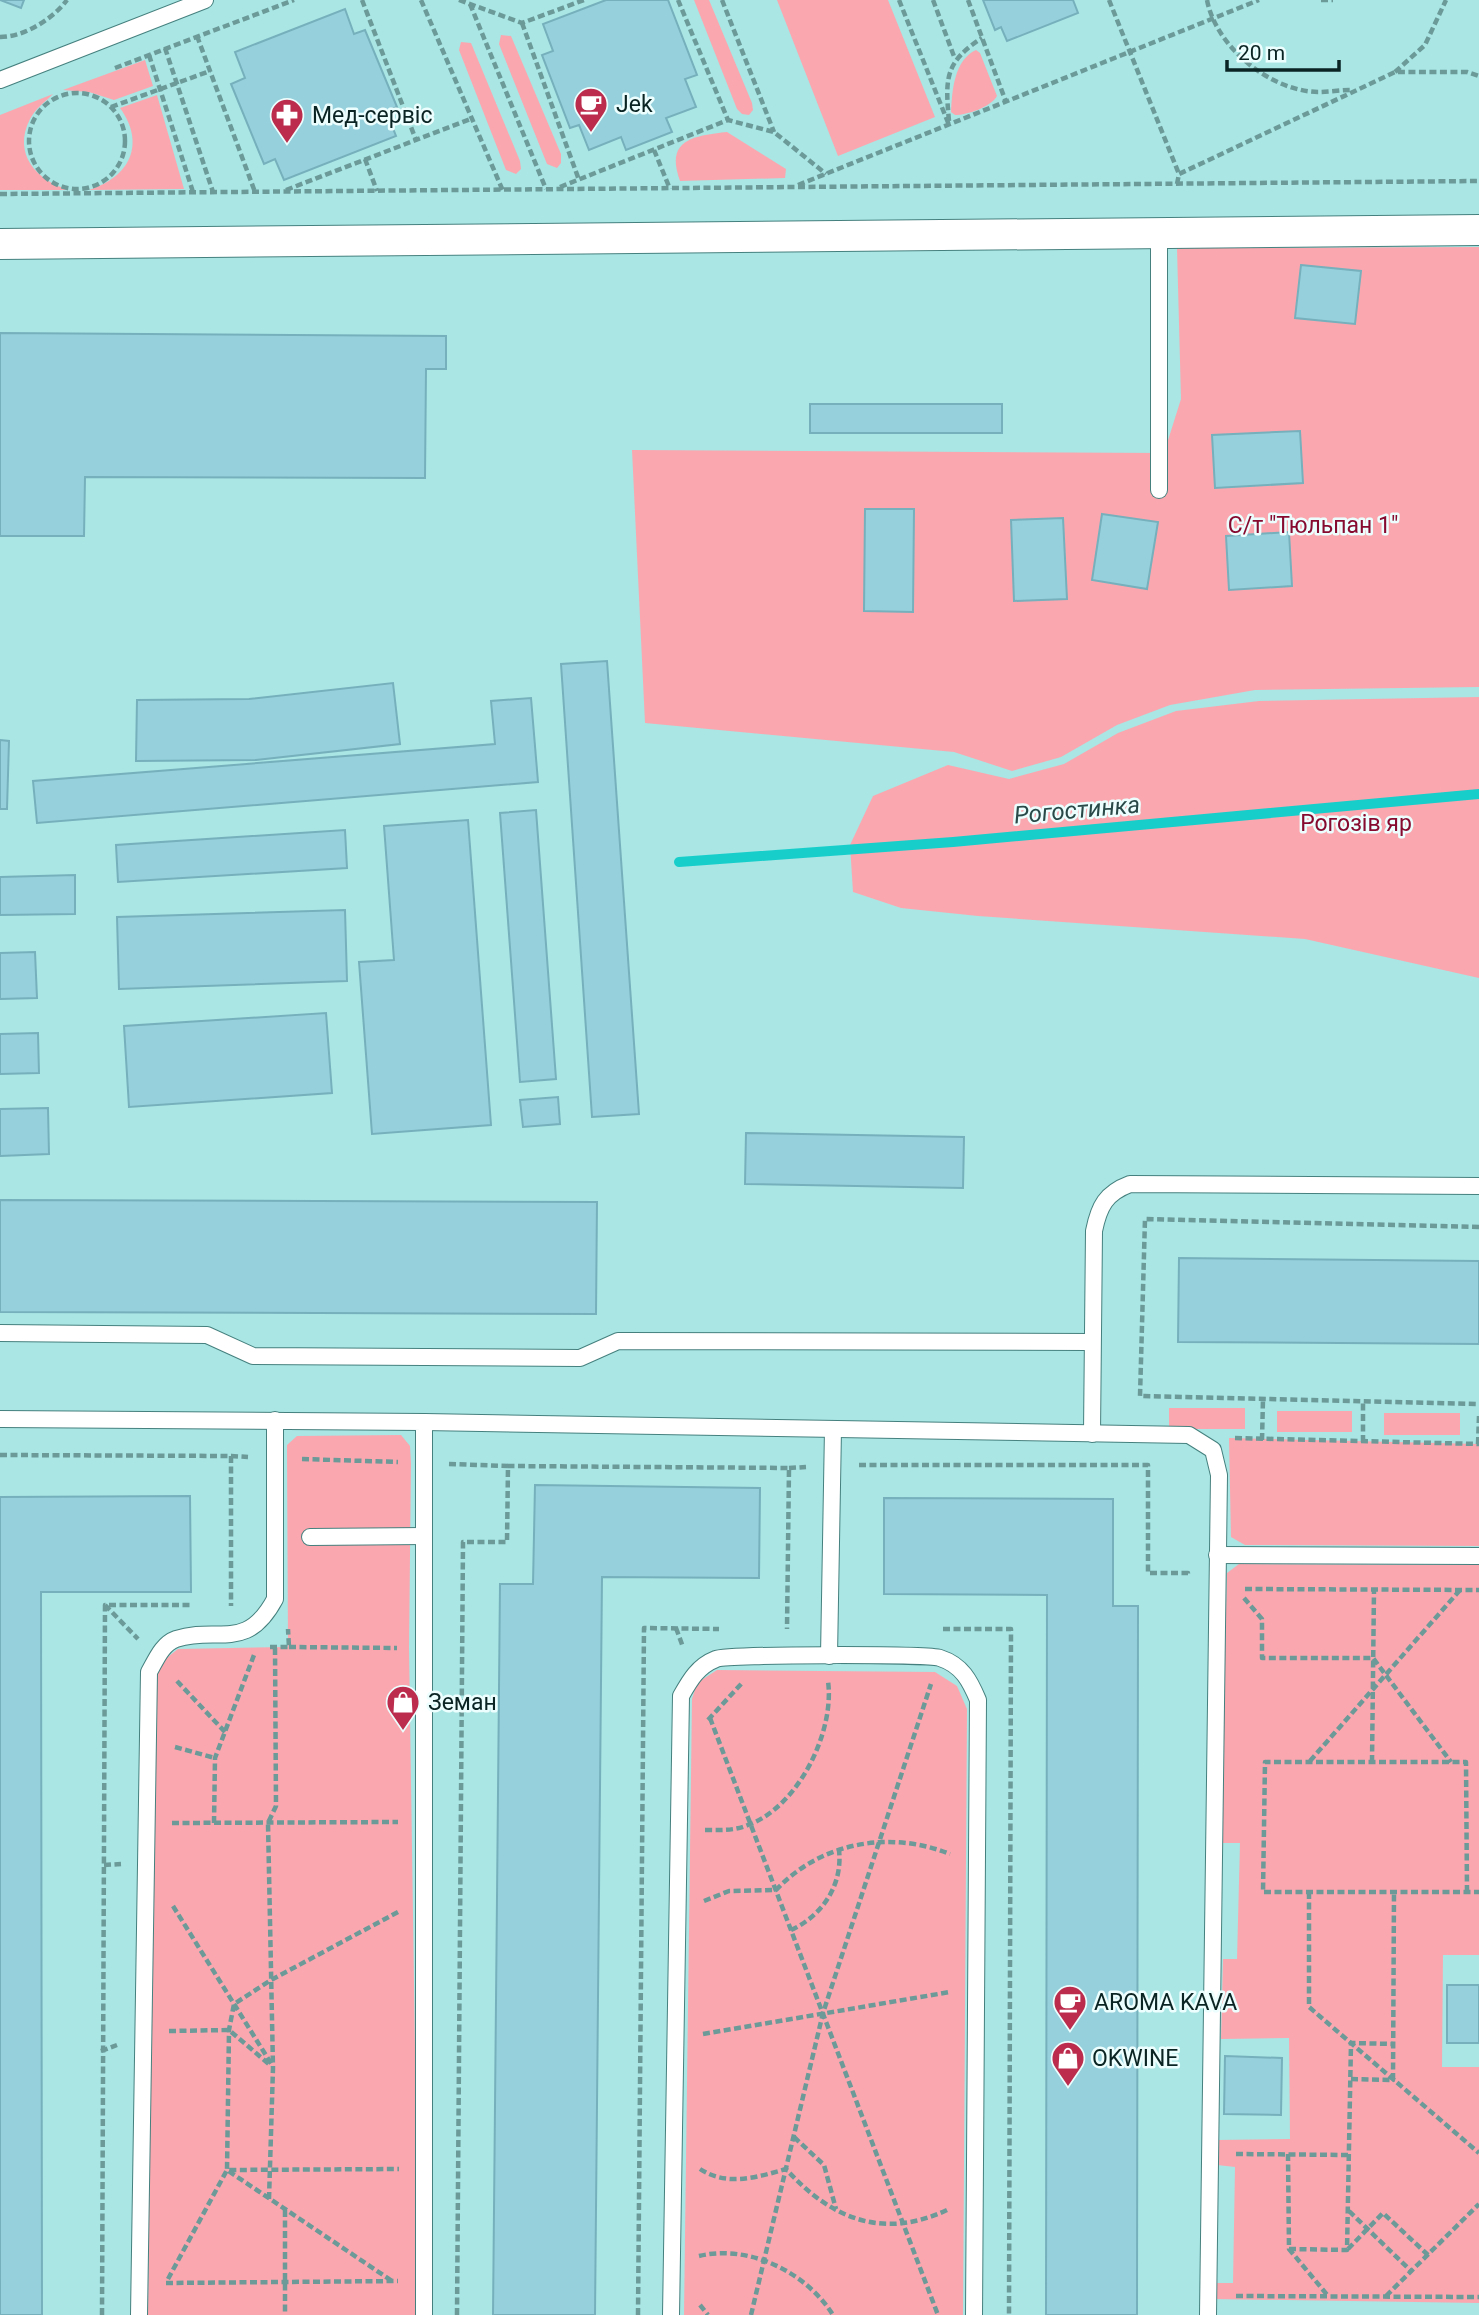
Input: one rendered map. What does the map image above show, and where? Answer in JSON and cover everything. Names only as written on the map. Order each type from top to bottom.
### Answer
[{"type":"street","points":[[0,244],[1479,230]]},
{"type":"lane","points":[[0,80],[205,0]]},
{"type":"lane","points":[[1158,233],[1159,490]]},
{"type":"lane","points":[[1092,1434],[1094,1231],[1098,1211],[1114,1190],[1130,1184],[1479,1186]]},
{"type":"lane","points":[[0,1333],[207,1335],[253,1356],[580,1358],[618,1341],[1091,1342]]},
{"type":"lane","points":[[0,1419],[424,1422],[1189,1435],[1213,1450],[1219,1475],[1208,2315]]},
{"type":"lane","points":[[139,2315],[149,1672],[159,1652],[175,1640],[237,1634],[264,1618],[275,1599],[275,1420]]},
{"type":"lane","points":[[424,1422],[424,2315]]},
{"type":"lane","points":[[828,1664],[833,1430]]},
{"type":"lane","points":[[310,1537],[424,1536]]},
{"type":"lane","points":[[1217,1555],[1479,1556]]},
{"type":"lane","points":[[671,2315],[681,1696],[693,1673],[718,1658],[828,1664],[940,1658],[968,1675],[978,1700],[974,2315]]},
{"type":"path","points":[[0,37],[10,37],[41,23],[67,0]]},
{"type":"path","points":[[110,70],[294,0]]},
{"type":"path","points":[[362,0],[416,140]]},
{"type":"path","points":[[421,0],[503,191]]},
{"type":"path","points":[[458,0],[522,23],[584,0]]},
{"type":"path","points":[[678,0],[728,120]]},
{"type":"path","points":[[722,0],[774,132]]},
{"type":"path","points":[[899,0],[949,125]]},
{"type":"path","points":[[933,0],[956,60]]},
{"type":"path","points":[[968,0],[1006,102]]},
{"type":"path","points":[[1109,0],[1179,174],[1177,184]]},
{"type":"path","points":[[1207,0],[1211,20],[1242,59],[1277,82],[1317,92],[1357,89]]},
{"type":"path","points":[[794,187],[1259,0]]},
{"type":"path","points":[[1321,0],[1333,0]]},
{"type":"path","points":[[1179,174],[1395,72],[1425,45],[1446,0]]},
{"type":"path","points":[[470,4],[546,190]]},
{"type":"path","points":[[522,23],[579,180]]},
{"type":"path","points":[[197,37],[255,192]]},
{"type":"path","points":[[949,125],[947,93],[956,60],[959,53],[982,38]]},
{"type":"path","points":[[165,48],[213,192]]},
{"type":"path","points":[[149,55],[193,192]]},
{"type":"path","points":[[111,107],[210,71]]},
{"type":"path","points":[[1395,72],[1466,72],[1479,76]]},
{"type":"path","points":[[46,94],[71,85]]},
{"type":"path","points":[[58,90],[59,97]]},
{"type":"path","points":[[83,94],[111,107],[125,133],[125,151],[119,165],[97,185],[74,191],[51,182],[40,171],[30,148],[33,124],[39,112],[59,97],[83,94]]},
{"type":"path","points":[[282,191],[473,118]]},
{"type":"path","points":[[556,189],[728,120],[774,132],[826,174]]},
{"type":"path","points":[[654,150],[670,189]]},
{"type":"path","points":[[365,159],[377,191]]},
{"type":"path","points":[[0,194],[74,191],[503,191],[1479,181]]},
{"type":"path","points":[[1479,1227],[1144,1219],[1140,1396],[1479,1404]]},
{"type":"path","points":[[1262,1440],[1263,1399]]},
{"type":"path","points":[[1363,1401],[1363,1442]]},
{"type":"path","points":[[1189,1435],[1262,1440],[1479,1444],[1479,1416]]},
{"type":"path","points":[[231,1457],[508,1466],[789,1468],[787,1629],[774,1629]]},
{"type":"path","points":[[856,1478],[856,1465],[1148,1465],[1148,1573],[1188,1573],[1188,1589],[1217,1589]]},
{"type":"path","points":[[457,2315],[463,1542],[507,1542],[508,1466]]},
{"type":"path","points":[[1373,1658],[1262,1658],[1262,1619],[1237,1589],[1479,1590]]},
{"type":"path","points":[[1372,1762],[1374,1590]]},
{"type":"path","points":[[1309,1762],[1460,1590]]},
{"type":"path","points":[[638,2315],[644,1628],[732,1629]]},
{"type":"path","points":[[676,1628],[939,2315]]},
{"type":"path","points":[[933,1629],[1011,1629],[1009,2315]]},
{"type":"path","points":[[269,2199],[273,2068],[268,1823],[276,1806],[275,1647]]},
{"type":"path","points":[[289,1647],[409,1648]]},
{"type":"path","points":[[214,1823],[215,1758],[257,1648]]},
{"type":"path","points":[[1373,1658],[1451,1762]]},
{"type":"path","points":[[698,1828],[732,1830],[751,1824],[771,1812],[815,1755],[827,1726],[831,1700],[828,1664]]},
{"type":"path","points":[[751,2315],[823,2013],[935,1672]]},
{"type":"path","points":[[701,1727],[745,1680]]},
{"type":"path","points":[[167,1744],[215,1758]]},
{"type":"path","points":[[1466,1892],[1466,1762],[1265,1762],[1263,1892],[1309,1892],[1394,1892],[1466,1892],[1479,1892]]},
{"type":"path","points":[[147,1824],[424,1821]]},
{"type":"path","points":[[696,1909],[703,1902],[729,1891],[776,1890],[793,1871],[818,1856],[880,1841],[931,1846],[954,1856]]},
{"type":"path","points":[[791,1930],[821,1911],[833,1888],[840,1862],[839,1850]]},
{"type":"path","points":[[104,1865],[146,1864],[273,2068]]},
{"type":"path","points":[[1309,1892],[1309,2007],[1479,2154]]},
{"type":"path","points":[[1393,2080],[1394,1892]]},
{"type":"path","points":[[166,2283],[227,2170],[229,2030],[234,2004],[271,1980],[424,1898]]},
{"type":"path","points":[[675,2039],[975,1987]]},
{"type":"path","points":[[229,2030],[273,2068]]},
{"type":"path","points":[[1351,2043],[1393,2044]]},
{"type":"path","points":[[1347,2250],[1351,2043]]},
{"type":"path","points":[[1351,2079],[1393,2080]]},
{"type":"path","points":[[794,2137],[824,2165],[836,2210]]},
{"type":"path","points":[[1210,2154],[1349,2155]]},
{"type":"path","points":[[1288,2154],[1289,2249],[1329,2297]]},
{"type":"path","points":[[694,2165],[703,2172],[731,2180],[758,2177],[786,2169]]},
{"type":"path","points":[[227,2170],[424,2169]]},
{"type":"path","points":[[786,2169],[808,2193],[836,2210],[867,2221],[904,2225],[954,2205]]},
{"type":"path","points":[[227,2170],[392,2281]]},
{"type":"path","points":[[1385,2297],[1479,2204]]},
{"type":"path","points":[[285,2209],[285,2315]]},
{"type":"path","points":[[1348,2210],[1410,2272]]},
{"type":"path","points":[[1289,2249],[1347,2250],[1382,2213],[1428,2255]]},
{"type":"path","points":[[696,2257],[738,2253],[764,2261],[793,2274],[812,2290],[833,2315]]},
{"type":"path","points":[[102,2283],[457,2281]]},
{"type":"path","points":[[692,2296],[708,2315]]},
{"type":"path","points":[[1208,2296],[1479,2297]]},
{"type":"green space","points":[[694,0],[709,0],[752,103],[753,110],[749,115],[742,114],[737,109]]},
{"type":"green space","points":[[777,0],[888,0],[935,117],[838,156]]},
{"type":"green space","points":[[501,35],[511,36],[561,154],[561,163],[557,168],[547,164],[499,44]]},
{"type":"green space","points":[[461,42],[471,43],[520,161],[521,169],[516,174],[506,170],[459,50]]},
{"type":"green space","points":[[976,50],[980,53],[997,96],[990,104],[978,110],[955,115],[951,112],[956,77],[963,61]]},
{"type":"green space","points":[[145,60],[153,86],[114,100],[89,92],[63,90]]},
{"type":"green space","points":[[53,94],[32,115],[25,132],[24,144],[26,154],[38,173],[57,186],[69,190],[0,190],[0,115]]},
{"type":"green space","points":[[157,95],[184,189],[89,190],[115,177],[130,158],[132,134],[120,108]]},
{"type":"green space","points":[[727,132],[786,169],[785,178],[680,181],[676,167],[679,149],[693,138]]},
{"type":"green space","name":"С/т \"Тюльпан 1\"","points":[[1479,247],[1479,687],[1255,690],[1170,705],[1117,725],[1061,757],[1012,771],[954,752],[645,723],[632,450],[1164,453],[1181,399],[1177,248]]},
{"type":"green space","name":"Рогозів яр","points":[[1479,697],[1479,978],[1305,939],[901,908],[853,892],[850,845],[873,796],[948,765],[1009,779],[1064,764],[1118,733],[1176,711],[1259,701]]},
{"type":"green space","points":[[1169,1408],[1245,1408],[1245,1429],[1169,1429]]},
{"type":"green space","points":[[1277,1411],[1352,1411],[1352,1432],[1277,1432]]},
{"type":"green space","points":[[1384,1413],[1460,1413],[1460,1435],[1384,1435]]},
{"type":"green space","points":[[401,1435],[410,1446],[411,1463],[409,1648],[419,2315],[148,2315],[155,1675],[164,1660],[178,1649],[288,1647],[287,1445],[297,1436]]},
{"type":"green space","points":[[1229,1438],[1479,1444],[1479,1546],[1245,1545],[1231,1537]]},
{"type":"green space","points":[[1239,1564],[1479,1565],[1479,1955],[1443,1955],[1442,2067],[1479,2067],[1479,2303],[1213,2299],[1214,2283],[1233,2283],[1235,2167],[1217,2165],[1217,2140],[1290,2139],[1289,2038],[1221,2039],[1223,1959],[1237,1959],[1240,1843],[1220,1843],[1227,1573]]},
{"type":"green space","points":[[717,1670],[935,1672],[957,1686],[967,1709],[963,2315],[684,2315],[692,1699],[697,1683]]},
{"type":"building","points":[[0,0],[24,0],[21,8]]},
{"type":"building","points":[[606,0],[668,0],[697,75],[685,79],[696,107],[666,118],[672,132],[626,150],[621,137],[589,150],[579,125],[570,128],[542,55],[553,51],[543,24]]},
{"type":"building","points":[[983,0],[1073,0],[1078,13],[1007,41],[1001,27],[995,30]]},
{"type":"building","points":[[345,9],[354,34],[365,30],[397,107],[386,111],[396,136],[284,180],[275,159],[264,164],[231,84],[245,78],[235,52]]},
{"type":"building","points":[[1301,265],[1361,271],[1355,324],[1295,318]]},
{"type":"building","points":[[0,333],[446,336],[446,369],[426,369],[425,478],[85,477],[84,536],[0,536]]},
{"type":"building","points":[[810,404],[1002,404],[1002,433],[810,433]]},
{"type":"building","points":[[1300,431],[1303,483],[1215,488],[1212,435]]},
{"type":"building","points":[[865,509],[914,509],[913,612],[864,611]]},
{"type":"building","points":[[1102,514],[1158,522],[1147,589],[1092,580]]},
{"type":"building","points":[[1063,518],[1067,599],[1014,601],[1011,520]]},
{"type":"building","points":[[1289,532],[1292,586],[1229,590],[1226,536]]},
{"type":"building","points":[[607,661],[639,1114],[592,1117],[561,664]]},
{"type":"building","points":[[393,683],[400,744],[256,760],[136,761],[137,700],[249,699]]},
{"type":"building","points":[[531,698],[538,782],[37,823],[33,781],[495,744],[491,701]]},
{"type":"building","points":[[0,740],[9,741],[7,809],[0,809]]},
{"type":"building","points":[[536,810],[556,1079],[520,1082],[500,813]]},
{"type":"building","points":[[468,820],[491,1125],[372,1134],[359,962],[394,960],[384,826]]},
{"type":"building","points":[[345,830],[347,868],[118,882],[116,845]]},
{"type":"building","points":[[75,875],[75,914],[0,915],[0,877]]},
{"type":"building","points":[[345,910],[347,981],[119,989],[117,917]]},
{"type":"building","points":[[35,952],[37,998],[0,999],[0,953]]},
{"type":"building","points":[[326,1013],[332,1093],[129,1107],[124,1026]]},
{"type":"building","points":[[38,1033],[39,1073],[0,1074],[0,1034]]},
{"type":"building","points":[[558,1097],[560,1124],[523,1127],[520,1100]]},
{"type":"building","points":[[48,1108],[49,1154],[0,1156],[0,1109]]},
{"type":"building","points":[[746,1133],[964,1137],[963,1188],[745,1184]]},
{"type":"building","points":[[0,1200],[597,1202],[596,1314],[0,1312]]},
{"type":"building","points":[[1179,1258],[1479,1261],[1479,1344],[1178,1342]]},
{"type":"building","points":[[535,1485],[760,1488],[759,1578],[602,1577],[595,2315],[493,2315],[500,1584],[533,1584]]},
{"type":"building","points":[[190,1496],[191,1592],[41,1592],[42,2315],[0,2315],[0,1497]]},
{"type":"building","points":[[884,1498],[1113,1499],[1113,1606],[1138,1606],[1137,2315],[1046,2315],[1047,1595],[884,1594]]},
{"type":"building","points":[[1447,1985],[1479,1985],[1479,2043],[1447,2043]]},
{"type":"building","points":[[1225,2056],[1282,2058],[1281,2115],[1224,2114]]},
{"type":"waterway","name":"Рогостинка","points":[[679,862],[953,842],[1479,794]]},
{"type":"place","name":"Jek","points":[[591,134]]},
{"type":"place","name":"Мед-сервіс","points":[[287,145]]},
{"type":"place","name":"Земан","points":[[403,1732]]},
{"type":"place","name":"AROMA KAVA","points":[[1070,2032]]},
{"type":"place","name":"OKWINE","points":[[1068,2088]]}]
